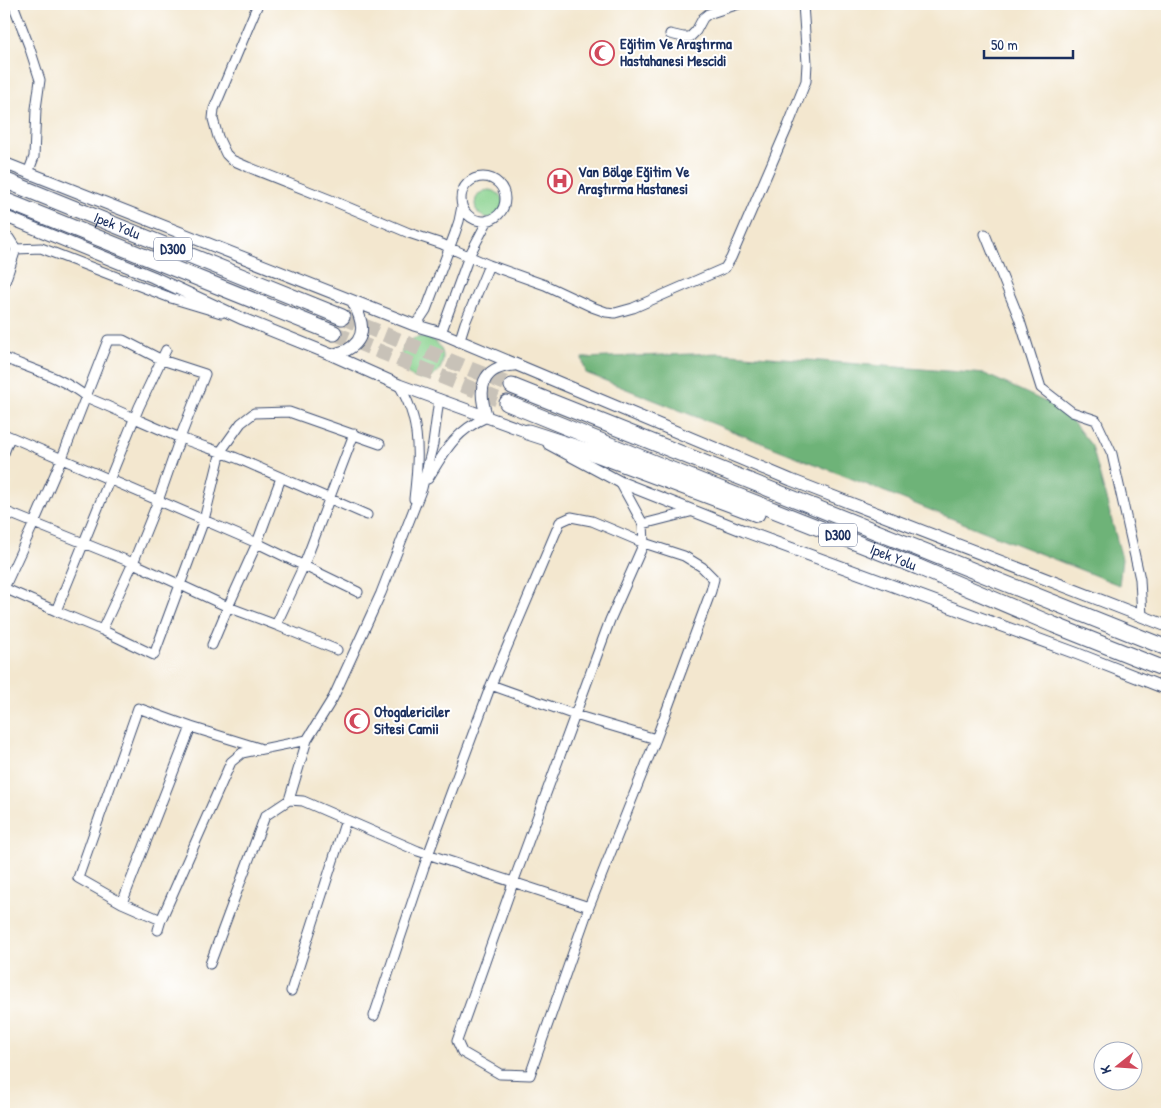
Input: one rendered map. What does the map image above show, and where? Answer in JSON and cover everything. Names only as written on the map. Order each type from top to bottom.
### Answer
[{"type":"highway","name":"Ipek Yolu","points":[[4,180],[342,317]]},
{"type":"highway","name":"Ipek Yolu","points":[[4,200],[334,333]]},
{"type":"highway","name":"İpek Yolu","points":[[512,386],[1167,648]]},
{"type":"highway","name":"İpek Yolu","points":[[507,403],[918,567],[1054,626],[1167,670]]},
{"type":"highway","points":[[528,432],[596,454],[1054,626]]},
{"type":"street","points":[[13,4],[40,80],[36,109],[34,157],[28,173]]},
{"type":"street","points":[[258,4],[214,109],[214,127],[221,145],[232,160],[409,233],[442,244],[489,265],[545,285],[592,307],[615,313],[633,308],[725,268],[781,144],[806,81],[807,63],[803,4]]},
{"type":"street","points":[[670,34],[690,37],[708,14],[738,4]]},
{"type":"street","points":[[4,163],[353,302],[441,333],[791,480],[1167,626]]},
{"type":"street","points":[[414,325],[426,310],[450,248],[459,221],[462,191],[466,184],[472,179],[487,177],[500,185],[504,192],[505,200],[503,207],[495,218],[481,221],[475,220],[464,211],[462,206]]},
{"type":"street","points":[[4,216],[153,277],[243,319],[332,355],[399,385],[528,432],[620,482],[744,531],[1167,689]]},
{"type":"street","points":[[441,333],[469,256],[488,220]]},
{"type":"street","points":[[985,234],[1019,318],[1041,388],[1072,412],[1096,420],[1112,454],[1140,579],[1142,617]]},
{"type":"street","points":[[4,236],[9,238],[16,249]]},
{"type":"street","points":[[16,249],[41,248],[171,298],[243,319]]},
{"type":"street","points":[[4,285],[16,249]]},
{"type":"street","points":[[459,342],[489,265]]},
{"type":"street","points":[[332,355],[347,350],[356,344],[361,334],[362,324],[353,302]]},
{"type":"street","points":[[102,630],[133,563],[158,501],[205,374],[162,360],[123,340],[108,340],[62,458],[4,588],[56,612],[102,630],[154,655],[204,520],[221,451],[241,423],[254,413],[289,412],[380,444]]},
{"type":"street","points":[[56,612],[134,419],[166,350]]},
{"type":"street","points":[[4,358],[54,378],[81,392],[86,397],[134,419],[180,438],[221,451],[367,515]]},
{"type":"street","points":[[486,417],[481,394],[483,383],[497,368],[516,364]]},
{"type":"street","points":[[399,385],[409,403],[416,430],[418,448],[413,512]]},
{"type":"street","points":[[289,800],[306,740],[337,690],[381,592],[422,488],[433,444],[439,400]]},
{"type":"street","points":[[422,488],[453,440],[475,422],[486,417]]},
{"type":"street","points":[[276,625],[304,565],[354,434]]},
{"type":"street","points":[[4,453],[7,435],[257,543],[358,592]]},
{"type":"street","points":[[212,645],[257,543],[281,478]]},
{"type":"street","points":[[374,1016],[428,855],[491,685],[560,522],[571,516],[592,521],[644,543],[684,556],[702,567],[714,579],[656,739],[589,907],[530,1075],[500,1074],[462,1052],[457,1041],[610,620],[644,543],[643,524],[620,482]]},
{"type":"street","points":[[4,510],[133,563],[228,607],[336,650]]},
{"type":"street","points":[[643,524],[694,511]]},
{"type":"street","points":[[491,685],[575,715],[656,739]]},
{"type":"street","points":[[161,920],[122,902],[78,878],[138,708],[262,749]]},
{"type":"street","points":[[122,902],[191,727]]},
{"type":"street","points":[[158,930],[231,762],[242,753],[306,740]]},
{"type":"street","points":[[210,964],[265,816],[289,800],[303,801],[428,855],[589,907]]},
{"type":"street","points":[[291,991],[346,820]]},
{"type":"green space","points":[[489,190],[499,194],[503,204],[499,214],[489,218],[479,214],[475,204],[479,194]]},
{"type":"green space","points":[[426,337],[434,340],[440,346],[443,358],[440,370],[434,376],[418,379],[410,376],[404,370],[401,354],[404,346],[410,340]]},
{"type":"green space","points":[[719,353],[985,374],[1063,410],[1092,446],[1122,559],[1119,585],[586,373],[582,358]]},
{"type":"tunnel","points":[[342,317],[512,386]]},
{"type":"tunnel","points":[[334,333],[507,403]]},
{"type":"place","name":"Eğitim Ve Araştırma Hastahanesi Mescidi","points":[[602,53]]},
{"type":"place","name":"Van Bölge Eğitim Ve Araştırma Hastanesi","points":[[560,181]]},
{"type":"place","name":"Otogalericiler Sitesi Camii","points":[[357,721]]}]
